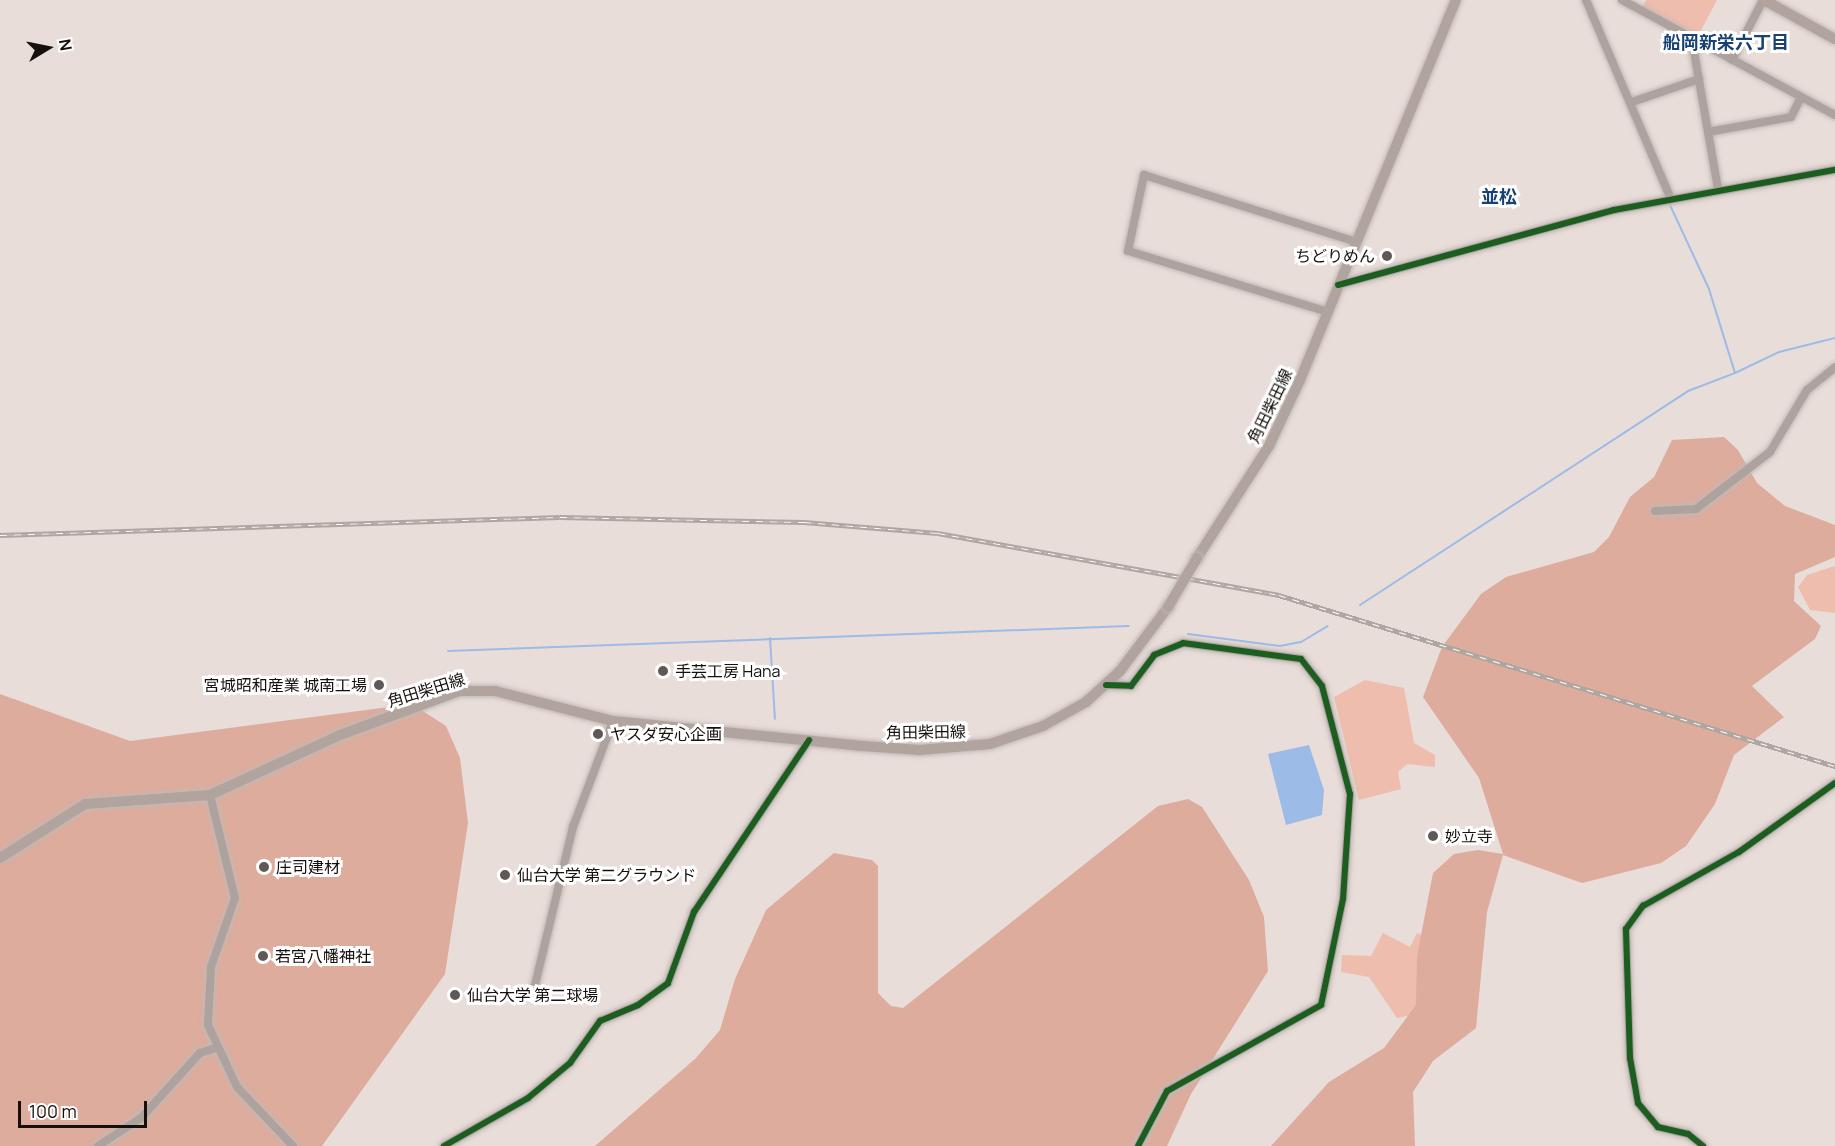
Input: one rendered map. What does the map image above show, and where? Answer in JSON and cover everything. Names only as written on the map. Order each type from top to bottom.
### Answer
[{"type":"main road","name":"角田柴田線","points":[[0,858],[85,804],[210,795],[340,735],[459,691],[495,691],[613,721],[920,750],[990,744],[1043,726],[1106,685],[1168,607],[1269,446],[1328,312],[1456,0]]},
{"type":"main road","points":[[1763,0],[1835,39]]},
{"type":"street","points":[[1586,0],[1632,102],[1668,199]]},
{"type":"street","points":[[1622,0],[1692,40],[1835,115]]},
{"type":"street","points":[[1732,60],[1763,0]]},
{"type":"street","points":[[1692,40],[1718,189]]},
{"type":"street","points":[[1632,102],[1699,79]]},
{"type":"street","points":[[1708,132],[1791,117],[1801,97]]},
{"type":"street","points":[[1338,285],[1668,199],[1835,170]]},
{"type":"street","points":[[1328,312],[1128,251],[1144,176],[1357,242]]},
{"type":"street","points":[[1655,512],[1696,509],[1765,456],[1807,390],[1835,367]]},
{"type":"street","points":[[1106,685],[1131,686],[1154,655],[1183,644],[1301,659],[1322,686],[1350,804],[1343,899],[1321,1005],[1167,1091],[1138,1146]]},
{"type":"street","points":[[535,985],[573,827],[613,721]]},
{"type":"street","points":[[444,1146],[528,1098],[570,1063],[600,1021],[638,1005],[668,983],[694,912],[809,740]]},
{"type":"street","points":[[1702,1146],[1688,1134],[1658,1127],[1638,1103],[1629,1047],[1626,930],[1643,906],[1739,852],[1835,783]]},
{"type":"street","points":[[210,795],[235,885],[231,915],[208,983],[208,1024],[237,1087],[293,1146]]},
{"type":"street","points":[[98,1146],[141,1118],[200,1053],[218,1047]]},
{"type":"shaded area","points":[[1646,0],[1717,0],[1697,38],[1642,7]]},
{"type":"shaded area","points":[[1724,437],[1738,450],[1757,483],[1785,506],[1835,525],[1835,557],[1795,574],[1794,601],[1821,626],[1815,639],[1752,686],[1784,717],[1734,755],[1715,804],[1686,846],[1661,863],[1582,883],[1503,855],[1487,912],[1476,1028],[1433,1061],[1413,1092],[1415,1146],[1271,1146],[1329,1082],[1384,1048],[1416,1005],[1417,956],[1433,873],[1454,854],[1478,850],[1503,854],[1479,778],[1423,697],[1442,647],[1481,594],[1506,577],[1594,552],[1609,537],[1630,497],[1654,477],[1672,440]]},
{"type":"shaded area","points":[[1835,566],[1835,613],[1810,610],[1798,587],[1807,575]]},
{"type":"shaded area","points":[[1365,680],[1404,688],[1414,743],[1435,755],[1435,767],[1407,764],[1398,772],[1401,789],[1359,800],[1334,697]]},
{"type":"shaded area","points":[[0,694],[130,741],[412,704],[446,726],[460,758],[468,823],[445,974],[322,1146],[0,1146]]},
{"type":"shaded area","points":[[1188,799],[1202,807],[1249,880],[1264,917],[1268,971],[1191,1094],[1167,1146],[595,1146],[696,1058],[720,1030],[735,979],[766,910],[834,853],[872,860],[878,866],[878,993],[891,1006],[903,1008],[1158,806]]},
{"type":"shaded area","points":[[1383,933],[1410,947],[1417,933],[1460,954],[1415,1014],[1397,1018],[1369,977],[1341,972],[1342,955],[1371,956]]},
{"type":"water","points":[[1309,745],[1324,790],[1322,815],[1286,825],[1268,754]]},
{"type":"waterway","points":[[1360,605],[1688,391],[1735,373],[1709,289],[1669,203]]},
{"type":"waterway","points":[[1735,373],[1779,352],[1835,338]]},
{"type":"waterway","points":[[448,651],[1129,626]]},
{"type":"waterway","points":[[1188,634],[1280,646],[1301,642],[1328,626]]},
{"type":"waterway","points":[[770,638],[775,719]]},
{"type":"railway","points":[[0,535],[560,517],[804,522],[938,533],[1279,595],[1835,766]]},
{"type":"cycle path","points":[[1338,285],[1614,210],[1835,170]]},
{"type":"cycle path","points":[[1106,685],[1131,686],[1154,655],[1183,643],[1301,659],[1322,686],[1350,794],[1343,899],[1321,1005],[1167,1091],[1138,1146]]},
{"type":"cycle path","points":[[444,1146],[528,1098],[570,1063],[600,1021],[638,1005],[668,983],[694,912],[809,740]]},
{"type":"cycle path","points":[[1703,1146],[1688,1134],[1658,1127],[1638,1103],[1630,1058],[1626,929],[1643,906],[1739,852],[1835,783]]},
{"type":"place","name":"ちどりめん","points":[[1387,256]]},
{"type":"place","name":"手芸工房 Hana","points":[[663,671]]},
{"type":"place","name":"宮城昭和産業 城南工場","points":[[379,685]]},
{"type":"place","name":"ヤスダ安心企画","points":[[598,734]]},
{"type":"place","name":"妙立寺","points":[[1433,836]]},
{"type":"place","name":"庄司建材","points":[[264,867]]},
{"type":"place","name":"仙台大学 第二グラウンド","points":[[505,875]]},
{"type":"place","name":"若宮八幡神社","points":[[263,956]]},
{"type":"place","name":"仙台大学 第二球場","points":[[455,995]]},
{"type":"district","name":"船岡新栄六丁目","points":[[1726,42]]},
{"type":"district","name":"並松","points":[[1499,196]]}]
